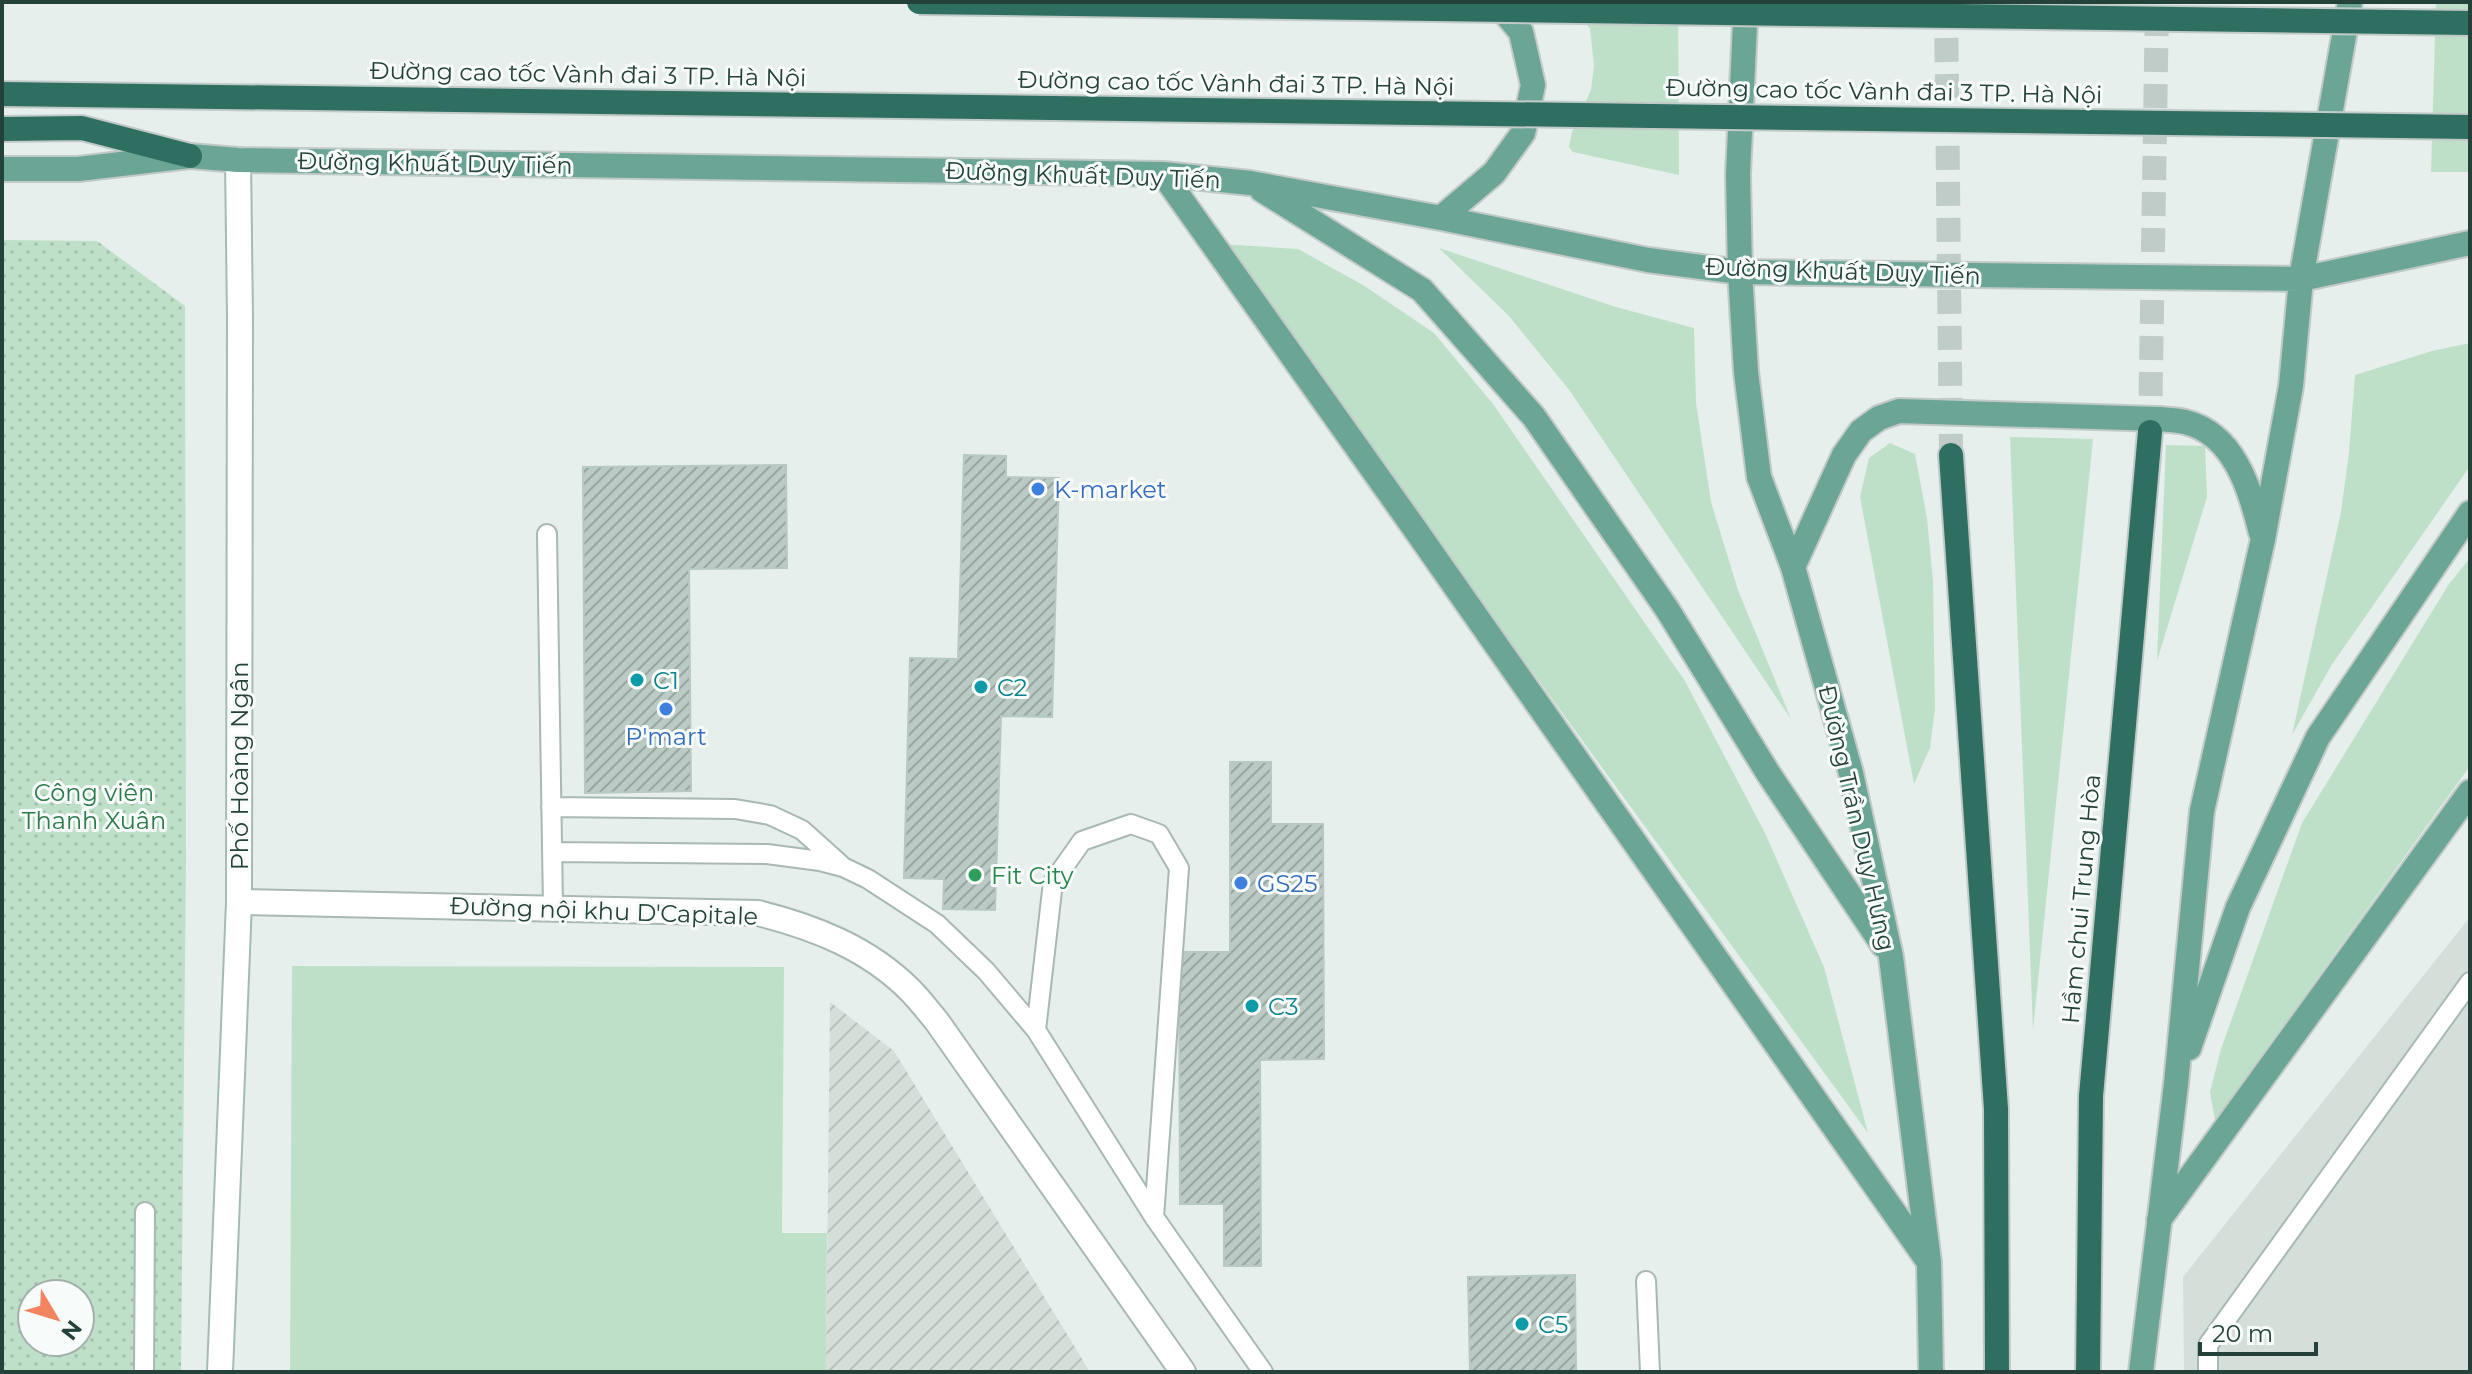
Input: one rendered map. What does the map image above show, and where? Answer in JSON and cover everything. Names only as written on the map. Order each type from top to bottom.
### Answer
[{"type":"highway","points":[[919,2],[2470,23]]},
{"type":"highway","name":"Đường cao tốc Vành đai 3 TP. Hà Nội","points":[[2,94],[2470,127]]},
{"type":"highway","points":[[2,129],[82,128],[190,156]]},
{"type":"highway","name":"Hầm chui Trung Hòa","points":[[2088,1372],[2091,1096],[2150,432]]},
{"type":"highway","points":[[1951,455],[1996,1109],[1997,1372]]},
{"type":"main road","points":[[1441,218],[1494,173],[1523,133],[1533,85],[1521,32],[1496,2]]},
{"type":"main road","name":"Đường Trần Duy Hưng","points":[[1746,2],[1738,174],[1740,272],[1746,372],[1759,477],[1793,567],[1851,773],[1891,957],[1929,1262],[1931,1372]]},
{"type":"main road","points":[[2141,1372],[2176,1084],[2202,811],[2263,539],[2291,386],[2301,279],[2350,2]]},
{"type":"main road","name":"Đường Khuất Duy Tiến","points":[[2,169],[78,169],[190,156],[238,160],[1163,174],[1250,183],[1648,260],[1740,272],[2301,279],[2470,243]]},
{"type":"main road","points":[[1163,174],[1929,1262]]},
{"type":"main road","points":[[1250,183],[1422,290],[1534,417],[1667,609],[1768,773],[1891,957]]},
{"type":"main road","points":[[1793,567],[1844,455],[1861,431],[1879,418],[1899,411],[2187,422],[2209,434],[2232,455],[2251,492],[2263,539]]},
{"type":"main road","points":[[2176,1084],[2238,907],[2318,737],[2470,513]]},
{"type":"main road","points":[[2158,1222],[2470,792]]},
{"type":"street","name":"Phố Hoàng Ngân","points":[[220,1372],[239,902],[238,160]]},
{"type":"street","name":"Đường nội khu D'Capitale","points":[[239,902],[758,913],[820,932],[852,947],[881,964],[911,990],[938,1023],[1183,1372]]},
{"type":"lane","points":[[547,534],[553,907]]},
{"type":"lane","points":[[551,807],[735,809],[770,815],[802,830],[843,867]]},
{"type":"lane","points":[[1036,1030],[1053,882],[1082,841],[1131,824],[1159,834],[1179,868],[1154,1217]]},
{"type":"lane","points":[[552,852],[767,854],[820,861],[843,867],[868,879],[937,924],[986,971],[1036,1030],[1154,1217],[1263,1372]]},
{"type":"lane","points":[[2208,1372],[2208,1345],[2470,982]]},
{"type":"lane","points":[[144,1372],[145,1212]]},
{"type":"lane","points":[[1646,1281],[1650,1372]]},
{"type":"shaded area","points":[[2470,917],[2470,1372],[2184,1372],[2183,1277]]},
{"type":"shaded area","points":[[830,1002],[894,1051],[1090,1372],[826,1372]]},
{"type":"green space","points":[[1678,2],[1679,175],[1573,152],[1569,147],[1572,132],[1591,90],[1594,66],[1590,29],[1580,15]]},
{"type":"green space","points":[[2436,2],[2470,2],[2470,172],[2431,172]]},
{"type":"green space","name":"Công viên Thanh Xuân","points":[[2,240],[97,241],[185,306],[186,860],[181,1372],[2,1372]]},
{"type":"green space","points":[[1221,244],[1298,249],[1363,285],[1434,333],[1493,404],[1685,681],[1765,833],[1824,967],[1868,1133]]},
{"type":"green space","points":[[1439,248],[1616,307],[1694,328],[1696,403],[1711,502],[1738,590],[1791,719],[1570,391],[1509,316]]},
{"type":"green space","points":[[2470,343],[2470,466],[2331,666],[2292,735],[2341,512],[2355,375],[2432,351]]},
{"type":"green space","points":[[2010,437],[2093,439],[2033,1030]]},
{"type":"green space","points":[[1890,443],[1915,454],[1927,518],[1933,581],[1935,709],[1930,748],[1914,784],[1860,497],[1869,458]]},
{"type":"green space","points":[[2166,445],[2205,446],[2207,497],[2157,661]]},
{"type":"green space","points":[[2470,558],[2470,766],[2215,1120],[2210,1092],[2221,1049],[2302,823],[2449,584]]},
{"type":"green space","points":[[292,966],[784,967],[782,1233],[827,1233],[826,1372],[290,1372]]},
{"type":"building","name":"C2","points":[[964,455],[1006,456],[1006,477],[1059,478],[1052,717],[1001,716],[995,910],[943,909],[944,879],[904,878],[910,658],[958,659]]},
{"type":"building","name":"C1","points":[[786,465],[787,568],[689,569],[691,791],[585,793],[583,467]]},
{"type":"building","name":"C3","points":[[1230,762],[1271,762],[1271,824],[1323,824],[1324,1059],[1260,1060],[1261,1266],[1224,1266],[1224,1204],[1180,1204],[1179,952],[1230,952]]},
{"type":"building","name":"C5","points":[[1575,1275],[1576,1372],[1470,1372],[1468,1277]]},
{"type":"tunnel","points":[[1946,2],[1951,455]]},
{"type":"tunnel","points":[[2150,432],[2157,2]]},
{"type":"place","name":"K-market","points":[[1038,489]]},
{"type":"place","name":"C1","points":[[637,680]]},
{"type":"place","name":"C2","points":[[981,687]]},
{"type":"place","name":"P'mart","points":[[666,709]]},
{"type":"place","name":"Fit City","points":[[975,875]]},
{"type":"place","name":"GS25","points":[[1241,883]]},
{"type":"place","name":"C3","points":[[1252,1006]]},
{"type":"place","name":"C5","points":[[1522,1324]]}]
